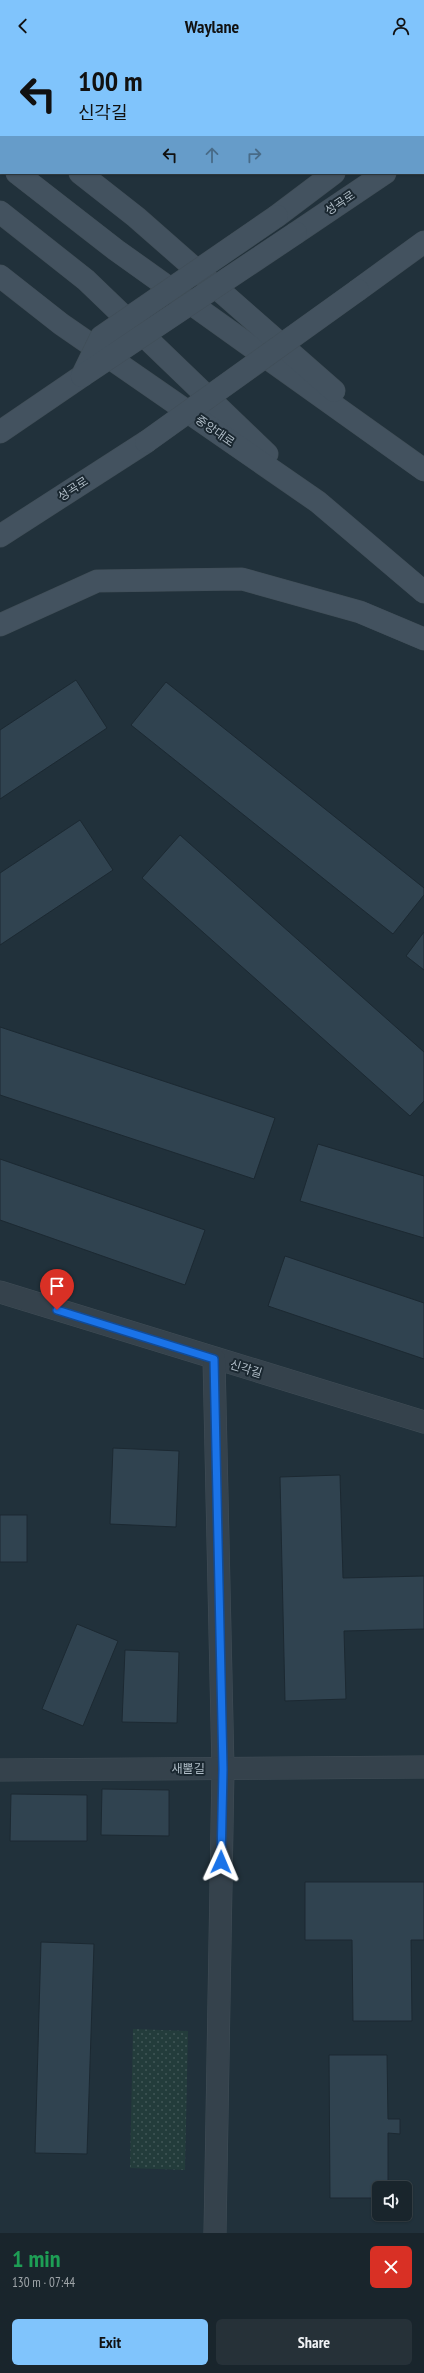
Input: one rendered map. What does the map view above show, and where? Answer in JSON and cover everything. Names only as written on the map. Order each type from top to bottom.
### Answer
[{"type":"main road","points":[[18,174],[116,250],[424,470]]},
{"type":"main road","points":[[81,174],[136,217],[424,470]]},
{"type":"main road","points":[[98,174],[136,217]]},
{"type":"main road","points":[[0,432],[82,376],[101,337],[277,216],[333,174]]},
{"type":"main road","name":"성곡로","points":[[82,376],[384,174]]},
{"type":"main road","points":[[0,212],[86,280],[318,502]]},
{"type":"main road","name":"성곡로","points":[[0,536],[146,442],[424,242]]},
{"type":"main road","name":"중앙대로","points":[[0,276],[61,324],[318,502],[424,592]]},
{"type":"main road","points":[[0,625],[97,581],[242,579],[360,612],[424,639]]},
{"type":"street","name":"신각길","points":[[0,1292],[214,1359],[424,1422]]},
{"type":"street","points":[[214,1359],[223,1769],[215,2233]]},
{"type":"street","name":"새뿔길","points":[[0,1770],[424,1767]]},
{"type":"green space","points":[[133,2029],[188,2031],[185,2170],[130,2168]]},
{"type":"building","points":[[76,680],[107,728],[0,799],[0,730]]},
{"type":"building","points":[[166,682],[424,888],[424,895],[393,934],[131,725]]},
{"type":"building","points":[[80,820],[113,870],[0,945],[0,873]]},
{"type":"building","points":[[180,835],[424,1052],[424,1101],[410,1116],[142,878]]},
{"type":"building","points":[[424,932],[424,970],[406,956]]},
{"type":"building","points":[[0,1027],[275,1118],[254,1179],[0,1095]]},
{"type":"building","points":[[318,1144],[424,1176],[424,1238],[300,1201]]},
{"type":"building","points":[[0,1159],[205,1230],[185,1285],[0,1220]]},
{"type":"building","points":[[285,1256],[424,1303],[424,1359],[268,1306]]},
{"type":"building","points":[[113,1448],[179,1451],[176,1527],[110,1524]]},
{"type":"building","points":[[340,1475],[343,1578],[424,1576],[424,1629],[344,1631],[346,1699],[285,1701],[280,1477]]},
{"type":"building","points":[[0,1515],[27,1515],[27,1562],[0,1562]]},
{"type":"building","points":[[77,1624],[118,1641],[83,1726],[42,1709]]},
{"type":"building","points":[[125,1650],[179,1652],[177,1723],[122,1722]]},
{"type":"building","points":[[102,1789],[169,1790],[169,1836],[101,1835]]},
{"type":"building","points":[[11,1794],[87,1795],[87,1841],[10,1841]]},
{"type":"building","points":[[305,1882],[424,1882],[424,1940],[411,1940],[412,2021],[353,2021],[352,1940],[305,1940]]},
{"type":"building","points":[[41,1942],[94,1944],[87,2154],[35,2153]]},
{"type":"building","points":[[329,2055],[387,2055],[388,2119],[400,2119],[400,2134],[388,2133],[388,2181],[372,2181],[372,2198],[330,2198]]},
{"type":"route","points":[[57,1310],[214,1359],[223,1769],[221,1862]]}]
